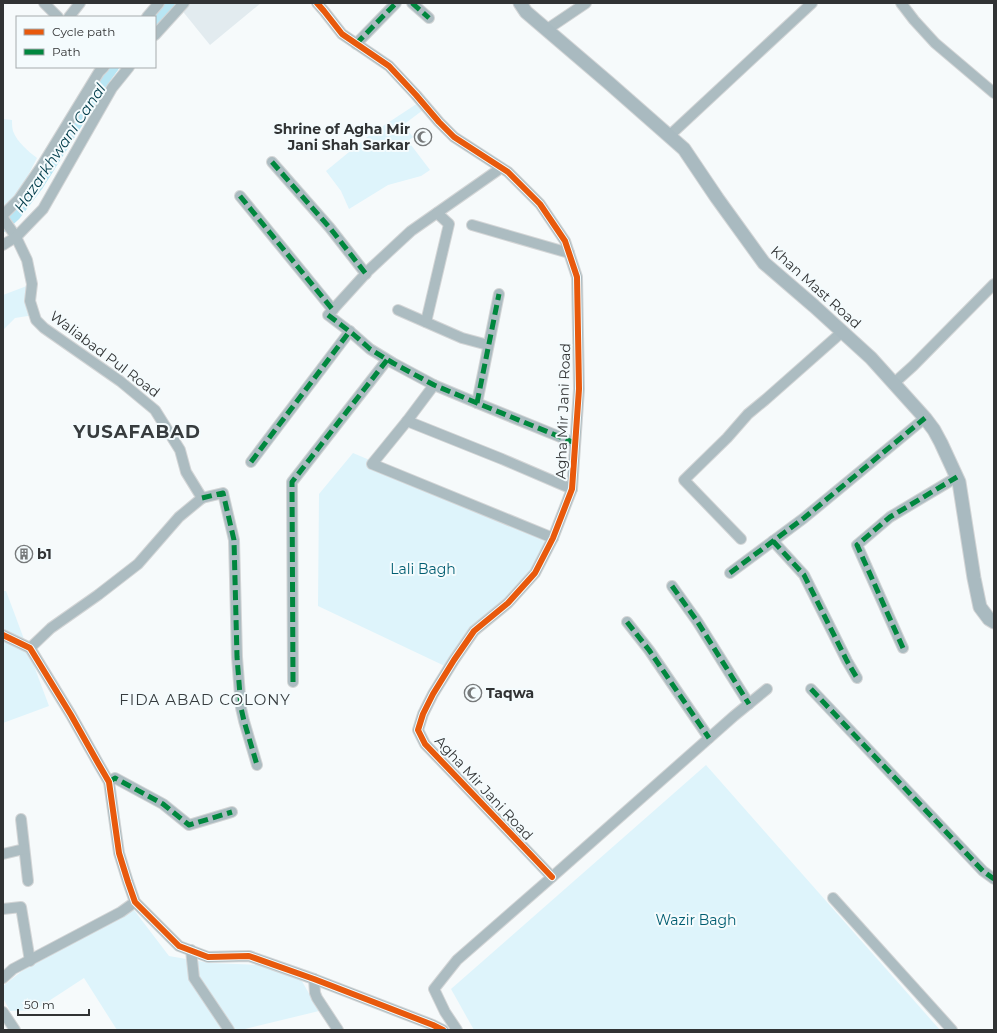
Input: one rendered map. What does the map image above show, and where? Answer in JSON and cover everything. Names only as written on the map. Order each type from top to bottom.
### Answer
[{"type":"main road","name":"Khan Mast Road","points":[[520,3],[526,12],[546,30],[684,149],[764,263],[871,358],[925,418],[941,443],[959,482],[980,607],[989,619],[994,622]]},
{"type":"street","points":[[44,3],[57,16]]},
{"type":"street","points":[[70,16],[80,3]]},
{"type":"street","points":[[156,34],[184,3]]},
{"type":"street","name":"Agha Mir Jani Road","points":[[316,3],[342,34],[388,66],[454,137],[508,172],[540,204],[564,241],[577,277],[579,389],[572,489],[553,538],[535,573],[508,603],[474,631],[433,694],[423,714],[418,730],[425,744],[552,877]]},
{"type":"street","points":[[356,44],[396,3]]},
{"type":"street","points":[[412,3],[429,18]]},
{"type":"street","points":[[546,30],[586,3]]},
{"type":"street","points":[[669,136],[812,3]]},
{"type":"street","points":[[902,3],[914,20],[935,43],[992,88]]},
{"type":"street","points":[[147,16],[157,4]]},
{"type":"street","points":[[3,215],[19,199],[41,167],[99,72],[103,68]]},
{"type":"street","points":[[3,245],[16,237],[43,209],[112,88],[128,68]]},
{"type":"street","points":[[272,162],[330,228],[366,274]]},
{"type":"street","points":[[501,168],[411,231],[366,274],[328,316],[350,331],[370,349],[434,385],[576,443]]},
{"type":"street","points":[[240,196],[333,310]]},
{"type":"street","points":[[426,322],[448,224],[437,212]]},
{"type":"street","name":"Waliabad Pul Road","points":[[3,218],[16,237],[27,260],[32,284],[30,301],[36,320],[44,328],[120,381],[155,410],[180,450],[186,472],[202,498]]},
{"type":"street","points":[[472,226],[568,253]]},
{"type":"street","points":[[893,384],[924,355],[994,284]]},
{"type":"street","points":[[477,403],[499,294]]},
{"type":"street","points":[[398,310],[462,338],[488,345]]},
{"type":"street","points":[[251,462],[350,331]]},
{"type":"street","points":[[741,539],[684,480],[727,438],[748,414],[842,332]]},
{"type":"street","points":[[293,682],[292,482],[388,360]]},
{"type":"street","points":[[434,385],[372,464],[553,538]]},
{"type":"street","points":[[730,573],[804,518],[925,418]]},
{"type":"street","points":[[407,421],[572,489]]},
{"type":"street","points":[[903,648],[857,545],[890,517],[957,478]]},
{"type":"street","points":[[30,648],[52,628],[138,564],[179,517],[202,498],[224,493],[234,540],[237,657],[241,708],[257,765]]},
{"type":"street","points":[[773,541],[804,575],[857,678]]},
{"type":"street","points":[[672,586],[697,621],[748,704]]},
{"type":"street","points":[[627,622],[649,650],[709,738]]},
{"type":"street","points":[[3,635],[30,648],[71,715],[108,782],[119,854],[136,902],[179,946],[208,957],[249,956],[443,1030]]},
{"type":"street","points":[[456,1030],[434,989],[457,960],[709,738],[767,689]]},
{"type":"street","points":[[811,690],[983,871],[994,880]]},
{"type":"street","points":[[108,782],[115,778],[163,804],[189,825],[232,812]]},
{"type":"street","points":[[21,819],[28,881]]},
{"type":"street","points":[[3,854],[24,849]]},
{"type":"street","points":[[833,898],[952,1030]]},
{"type":"street","points":[[3,978],[13,969],[121,912],[136,902]]},
{"type":"street","points":[[3,909],[21,907],[30,961]]},
{"type":"street","points":[[191,950],[194,978],[229,1030]]},
{"type":"street","points":[[314,980],[317,998],[338,1030]]},
{"type":"street","points":[[3,1012],[15,1030]]},
{"type":"shaded area","points":[[184,3],[261,3],[210,45],[180,8]]},
{"type":"green space","points":[[421,101],[427,107],[403,125],[413,137],[408,141],[430,170],[421,176],[388,185],[349,209],[341,191],[326,171],[371,134]]},
{"type":"green space","points":[[3,119],[12,120],[13,131],[17,139],[37,158],[20,191],[3,207]]},
{"type":"green space","points":[[32,284],[34,315],[15,318],[3,330],[3,295]]},
{"type":"green space","name":"Lali Bagh","points":[[353,453],[553,538],[535,573],[474,631],[449,668],[318,606],[319,494]]},
{"type":"green space","points":[[3,591],[6,591],[49,706],[3,723]]},
{"type":"green space","name":"Wazir Bagh","points":[[706,765],[940,1030],[474,1030],[451,989]]},
{"type":"green space","points":[[134,910],[169,956],[210,963],[262,965],[299,976],[319,1011],[245,1029],[235,1030],[117,1030],[84,978],[35,1010],[10,1011],[3,998],[3,986],[22,971]]},
{"type":"waterway","name":"Hazarkhwani Canal","points":[[156,19],[170,3]]},
{"type":"waterway","name":"Hazarkhwani Canal","points":[[3,227],[16,215],[38,186],[113,68]]},
{"type":"marked path","points":[[356,44],[396,3]]},
{"type":"marked path","points":[[412,3],[429,18]]},
{"type":"marked path","points":[[272,162],[330,228],[366,274]]},
{"type":"marked path","points":[[240,196],[333,310]]},
{"type":"marked path","points":[[477,403],[499,294]]},
{"type":"marked path","points":[[328,315],[370,349],[434,385],[575,443]]},
{"type":"marked path","points":[[251,462],[350,331]]},
{"type":"marked path","points":[[293,682],[292,482],[387,360]]},
{"type":"marked path","points":[[730,573],[804,518],[925,418]]},
{"type":"marked path","points":[[903,648],[857,545],[890,517],[957,477]]},
{"type":"marked path","points":[[202,498],[223,493],[234,540],[237,657],[241,708],[257,765]]},
{"type":"marked path","points":[[773,541],[804,575],[857,678]]},
{"type":"marked path","points":[[672,586],[697,621],[749,704]]},
{"type":"marked path","points":[[627,622],[649,650],[709,738]]},
{"type":"marked path","points":[[811,689],[983,871],[994,879]]},
{"type":"marked path","points":[[109,782],[115,778],[163,804],[189,825],[232,812]]},
{"type":"cycle path","points":[[317,3],[342,34],[389,66],[454,137],[508,172],[540,204],[565,241],[577,277],[579,389],[572,489],[553,538],[535,573],[508,603],[474,631],[433,694],[423,714],[418,730],[425,744],[552,877]]},
{"type":"cycle path","points":[[3,635],[30,648],[71,715],[109,782],[119,853],[135,902],[179,946],[208,957],[249,956],[314,979],[443,1030]]},
{"type":"place","name":"Shrine of Agha Mir Jani Shah Sarkar","points":[[423,137]]},
{"type":"place","name":"b1","points":[[24,554]]},
{"type":"place","name":"Taqwa","points":[[473,693]]},
{"type":"district","name":"YUSAFABAD","points":[[137,432]]},
{"type":"district","name":"FIDA ABAD COLONY","points":[[205,700]]}]
